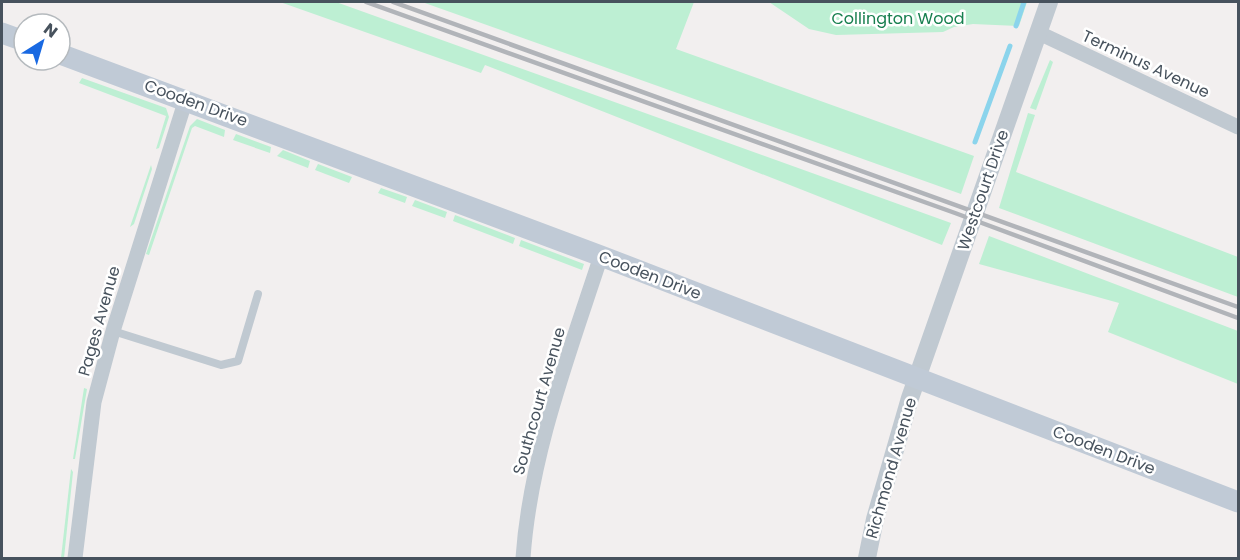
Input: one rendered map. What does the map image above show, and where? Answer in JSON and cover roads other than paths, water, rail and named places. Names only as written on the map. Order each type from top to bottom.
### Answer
[{"type":"main road","name":"Cooden Drive","points":[[72,58],[601,255],[1239,502]]},
{"type":"street","name":"Westcourt Drive","points":[[917,378],[1049,2]]},
{"type":"street","name":"Terminus Avenue","points":[[1039,33],[1239,127]]},
{"type":"street","name":"Pages Avenue","points":[[75,558],[94,402],[113,332],[186,99]]},
{"type":"street","name":"Southcourt Avenue","points":[[523,558],[526,515],[558,389],[601,255]]},
{"type":"street","name":"Richmond Avenue","points":[[867,558],[874,519],[917,378]]},
{"type":"lane","points":[[113,332],[221,365],[238,361],[258,294]]},
{"type":"waterway","points":[[1016,26],[1024,2]]},
{"type":"waterway","points":[[975,142],[1010,46]]},
{"type":"railway","points":[[366,2],[955,213],[1238,318]]},
{"type":"railway","points":[[393,2],[1238,307]]},
{"type":"park label","name":"Collington Wood","points":[[898,18]]}]
